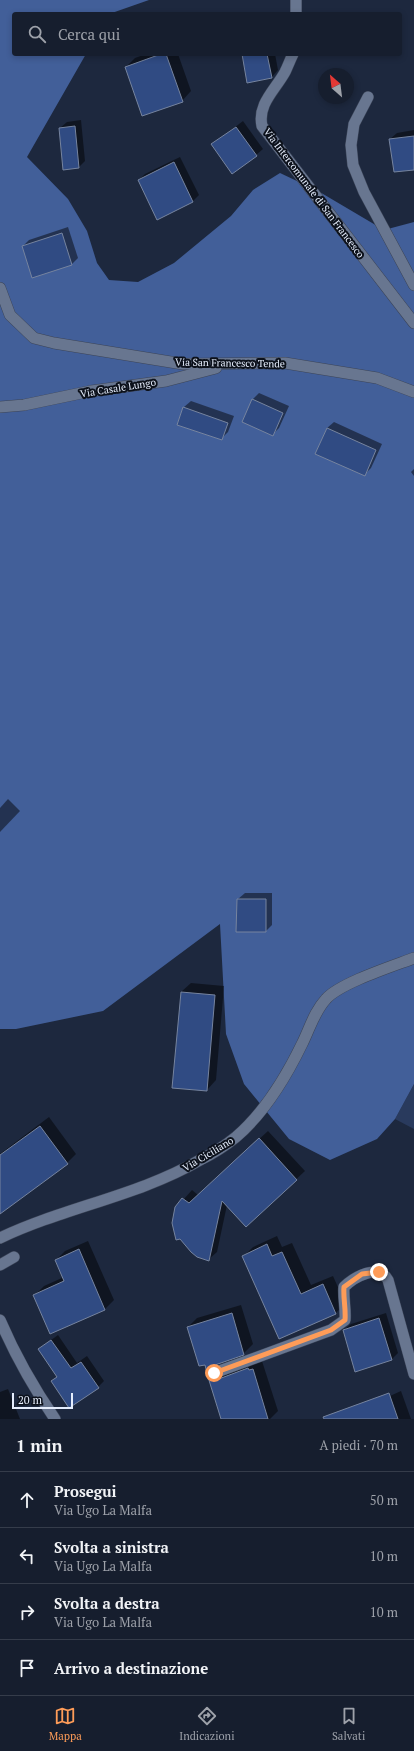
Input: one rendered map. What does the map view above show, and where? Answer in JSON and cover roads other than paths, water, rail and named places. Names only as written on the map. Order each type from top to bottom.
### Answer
[{"type":"street","points":[[296,0],[296,12]]},
{"type":"street","name":"Via Intercomunale di San Francesco","points":[[291,56],[285,72],[265,104],[262,115],[262,126],[414,323]]},
{"type":"street","points":[[368,96],[354,124],[351,146],[354,165],[364,192],[414,285]]},
{"type":"street","name":"Via San Francesco Tende","points":[[0,288],[10,315],[34,338],[54,344],[183,364],[285,363],[377,378],[414,392]]},
{"type":"street","name":"Via Casale Lungo","points":[[0,407],[24,405],[91,392],[166,381],[234,363]]},
{"type":"street","name":"Via Ciciliano","points":[[0,1238],[42,1220],[151,1184],[212,1154],[236,1137],[265,1104],[302,1044],[316,1013],[327,997],[349,984],[414,958]]},
{"type":"street","points":[[0,1265],[14,1257]]},
{"type":"street","points":[[214,1373],[331,1330],[345,1320],[346,1312],[343,1295],[344,1287],[362,1274],[379,1272],[386,1276],[388,1280],[414,1374]]},
{"type":"street","points":[[0,1320],[10,1345],[31,1384],[54,1419]]}]
